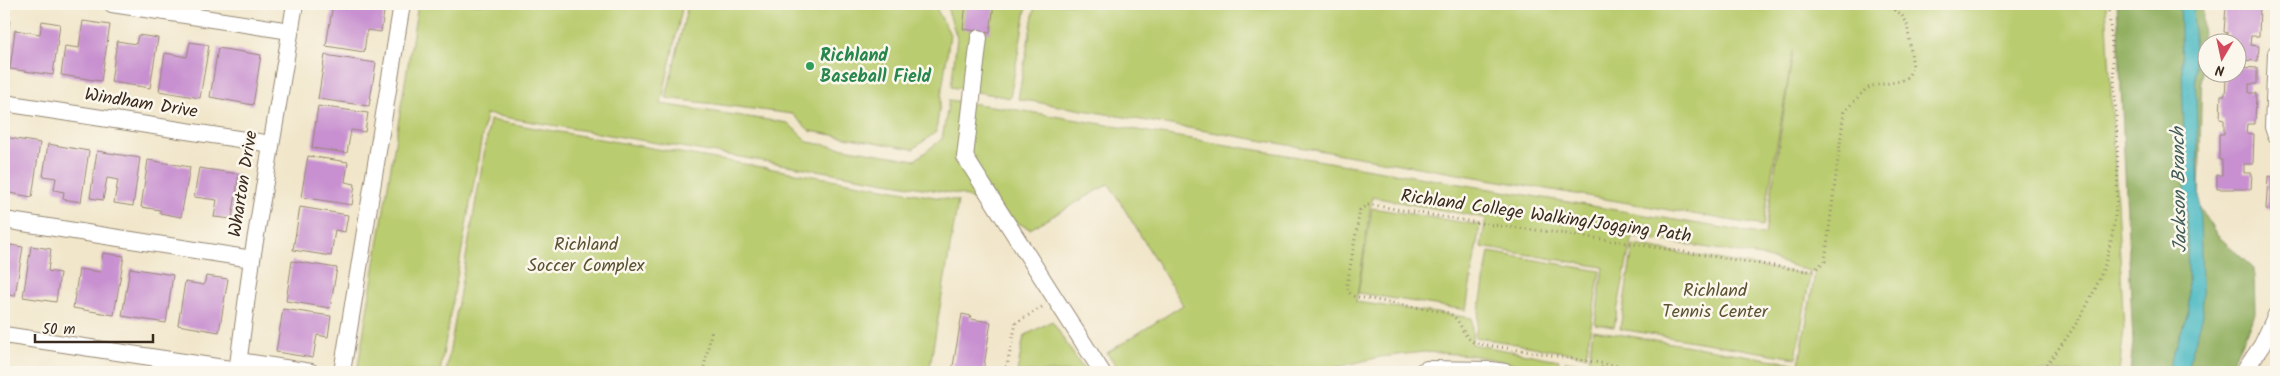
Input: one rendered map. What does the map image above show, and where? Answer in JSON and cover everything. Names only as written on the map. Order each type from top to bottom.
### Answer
[{"type":"street","points":[[112,4],[290,31]]},
{"type":"street","name":"Wharton Drive","points":[[237,368],[252,259],[295,4]]},
{"type":"street","points":[[342,372],[402,4]]},
{"type":"street","points":[[979,38],[964,157],[1102,372]]},
{"type":"street","points":[[2276,53],[2273,127],[2276,136]]},
{"type":"street","name":"Windham Drive","points":[[4,103],[271,144]]},
{"type":"street","points":[[4,220],[252,259]]},
{"type":"street","points":[[2244,372],[2262,345],[2276,315]]},
{"type":"street","points":[[4,335],[237,368],[311,372]]},
{"type":"street","points":[[1422,372],[1427,369],[1496,372]]},
{"type":"path","name":"Richland College Walking/Jogging Path","points":[[1656,372],[1475,343],[1469,340],[1458,320],[1449,313],[1352,296],[1348,291],[1347,285],[1360,210],[1367,205],[1372,205],[1511,228],[1576,235],[1806,271],[1814,270],[1825,261],[1844,112],[1865,90],[1872,86],[1901,81],[1908,77],[1913,67],[1907,23],[1901,14],[1886,4]]},
{"type":"path","points":[[2040,372],[2061,346],[2088,303],[2104,268],[2114,230],[2118,182],[2112,42],[2108,4]]},
{"type":"path","points":[[997,372],[1007,366],[1016,323],[1055,299]]},
{"type":"path","points":[[703,372],[712,328]]},
{"type":"path","points":[[1600,372],[1604,364]]},
{"type":"green space","points":[[418,4],[683,4],[661,104],[788,123],[808,142],[915,160],[942,139],[949,100],[1765,235],[1793,51],[1763,226],[1018,99],[1035,4],[2106,4],[2124,329],[2119,372],[1564,372],[1565,361],[1588,364],[1593,330],[1799,364],[1815,273],[1761,256],[1632,236],[1614,327],[1595,324],[1603,267],[1481,247],[1486,218],[1372,197],[1356,302],[1472,318],[1472,344],[1559,360],[1558,372],[1471,355],[1424,352],[1380,357],[1317,372],[1121,372],[1107,353],[1183,305],[1109,184],[1030,229],[963,195],[486,114],[440,372],[357,372]]},
{"type":"green space","name":"Richland Baseball Field","points":[[688,4],[937,4],[937,10],[950,34],[936,132],[913,149],[810,131],[792,114],[666,98]]},
{"type":"green space","points":[[946,4],[1027,4],[1010,98],[951,87],[957,38]]},
{"type":"green space","points":[[2117,4],[2203,4],[2202,32],[2198,32],[2198,82],[2201,82],[2199,205],[2217,235],[2254,269],[2255,314],[2228,372],[2130,372],[2133,342]]},
{"type":"green space","name":"Richland Soccer Complex","points":[[490,120],[958,201],[929,372],[446,372]]},
{"type":"green space","points":[[1372,208],[1480,225],[1466,310],[1358,293]]},
{"type":"green space","name":"Richland Tennis Center","points":[[1633,245],[1810,275],[1796,358],[1620,329]]},
{"type":"green space","points":[[1489,252],[1600,271],[1586,356],[1475,337]]},
{"type":"green space","points":[[1052,321],[1085,372],[1017,372],[1024,336]]},
{"type":"water","points":[[2180,4],[2193,4],[2203,315],[2186,372],[2167,372],[2189,310]]},
{"type":"building","points":[[333,4],[384,12],[381,32],[367,30],[364,52],[326,46]]},
{"type":"building","points":[[966,4],[994,4],[990,33],[963,29]]},
{"type":"building","points":[[2230,4],[2260,5],[2259,36],[2251,36],[2250,45],[2259,46],[2258,61],[2248,60],[2248,32],[2224,32],[2226,6],[2230,7]]},
{"type":"building","points":[[4,19],[10,20],[5,53],[4,53]]},
{"type":"building","points":[[42,21],[60,24],[53,75],[10,69],[15,30],[40,34]]},
{"type":"building","points":[[83,21],[110,25],[101,81],[61,75],[65,46],[79,48]]},
{"type":"building","points":[[138,35],[158,38],[150,88],[111,82],[117,41],[136,44]]},
{"type":"building","points":[[190,42],[209,45],[200,98],[159,91],[165,53],[187,57]]},
{"type":"building","points":[[218,48],[261,55],[253,105],[210,97]]},
{"type":"building","points":[[325,55],[376,63],[369,106],[318,99]]},
{"type":"building","points":[[2248,68],[2257,68],[2257,84],[2249,84],[2249,93],[2256,93],[2255,124],[2247,124],[2246,133],[2254,134],[2253,164],[2244,164],[2244,173],[2252,173],[2251,189],[2217,189],[2217,175],[2222,175],[2222,160],[2219,160],[2219,134],[2224,134],[2224,120],[2220,119],[2221,95],[2225,95],[2226,82],[2248,82]]},
{"type":"building","points":[[318,106],[368,113],[365,132],[351,130],[347,153],[312,148]]},
{"type":"building","points":[[4,137],[40,143],[32,197],[4,192]]},
{"type":"building","points":[[48,144],[89,151],[81,202],[63,199],[64,192],[54,190],[56,178],[43,176]]},
{"type":"building","points":[[97,151],[140,158],[133,206],[114,203],[118,180],[107,178],[103,200],[90,198]]},
{"type":"building","points":[[308,156],[348,162],[345,182],[355,184],[352,205],[301,197]]},
{"type":"building","points":[[148,160],[190,167],[181,217],[160,213],[160,210],[141,207]]},
{"type":"building","points":[[199,168],[239,174],[232,219],[214,217],[217,200],[194,197]]},
{"type":"building","points":[[2268,176],[2276,177],[2276,210],[2266,209]]},
{"type":"building","points":[[300,207],[348,215],[345,232],[335,230],[331,256],[293,250]]},
{"type":"building","points":[[4,244],[23,247],[15,296],[4,294]]},
{"type":"building","points":[[31,246],[51,249],[48,271],[60,273],[56,302],[23,297]]},
{"type":"building","points":[[103,253],[124,256],[114,315],[73,308],[79,269],[100,272]]},
{"type":"building","points":[[292,261],[337,268],[330,308],[286,301]]},
{"type":"building","points":[[130,268],[173,275],[166,323],[122,316]]},
{"type":"building","points":[[206,276],[228,279],[219,332],[178,325],[185,282],[204,285]]},
{"type":"building","points":[[283,309],[331,316],[328,337],[317,335],[313,358],[276,352]]},
{"type":"building","points":[[962,314],[971,316],[970,319],[991,322],[983,372],[952,372]]},
{"type":"place","name":"Richland Baseball Field","points":[[810,66]]},
{"type":"water label","name":"Jackson Branch","points":[[2180,190]]}]
